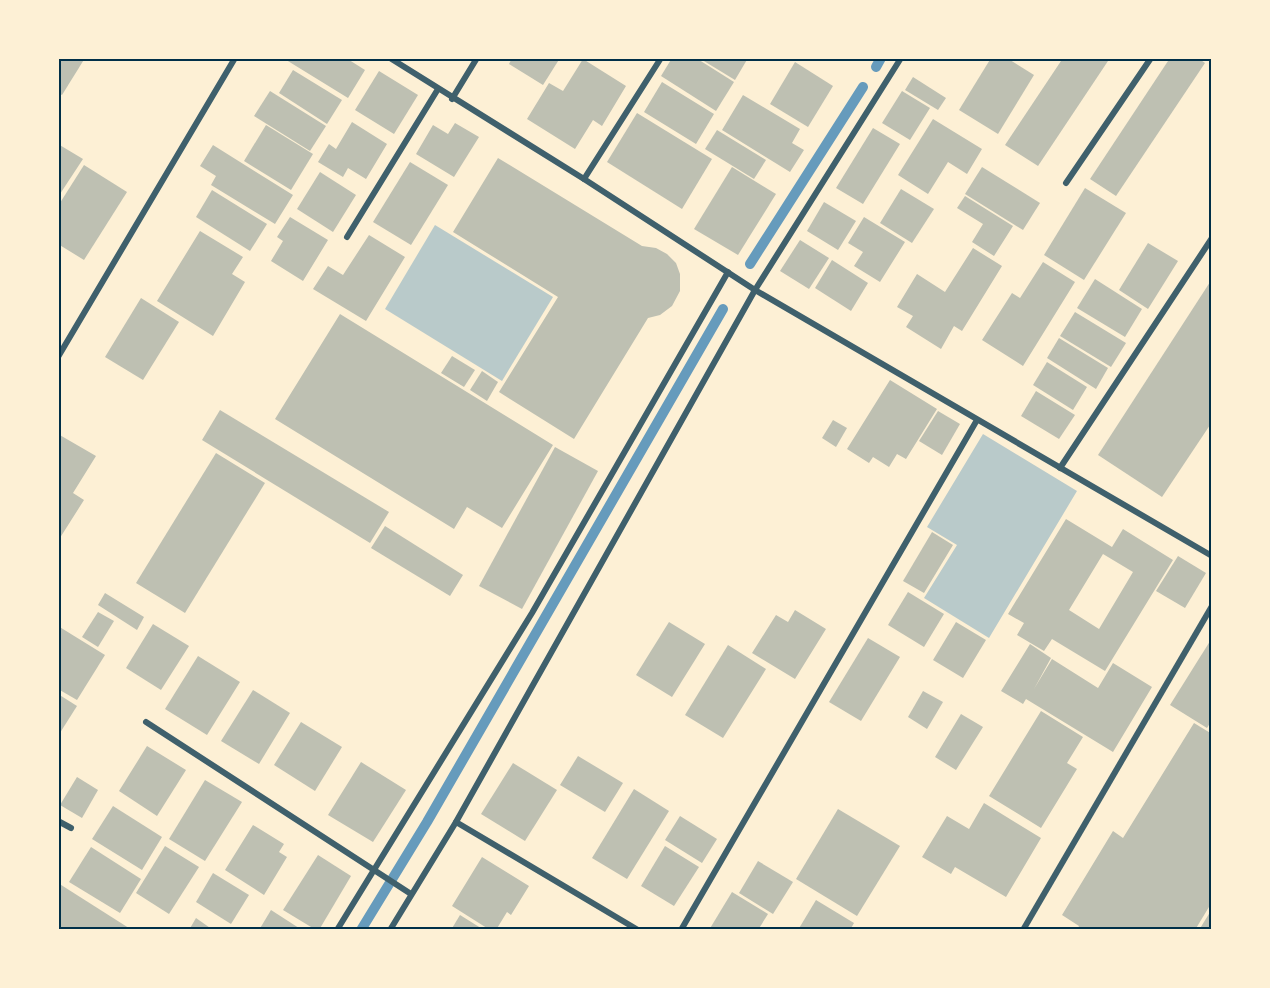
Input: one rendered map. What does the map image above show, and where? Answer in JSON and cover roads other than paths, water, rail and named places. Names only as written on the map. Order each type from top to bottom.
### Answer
[{"type":"street","points":[[58,357],[235,58]]},
{"type":"street","points":[[390,58],[584,179],[755,290],[1212,556]]},
{"type":"street","points":[[453,99],[477,58]]},
{"type":"street","points":[[584,179],[661,58]]},
{"type":"street","points":[[390,930],[456,822],[755,290],[901,58]]},
{"type":"street","points":[[1066,183],[1151,58]]},
{"type":"street","points":[[347,237],[438,89]]},
{"type":"street","points":[[1060,468],[1212,238]]},
{"type":"street","points":[[337,930],[532,613],[728,272]]},
{"type":"street","points":[[681,930],[977,420]]},
{"type":"street","points":[[1023,930],[1212,606]]},
{"type":"street","points":[[147,722],[411,894]]},
{"type":"street","points":[[58,821],[70,828]]},
{"type":"street","points":[[456,822],[638,930]]},
{"type":"waterway","points":[[876,67],[881,58]]},
{"type":"waterway","points":[[750,264],[863,87]]},
{"type":"waterway","points":[[361,930],[427,822],[723,309]]}]
